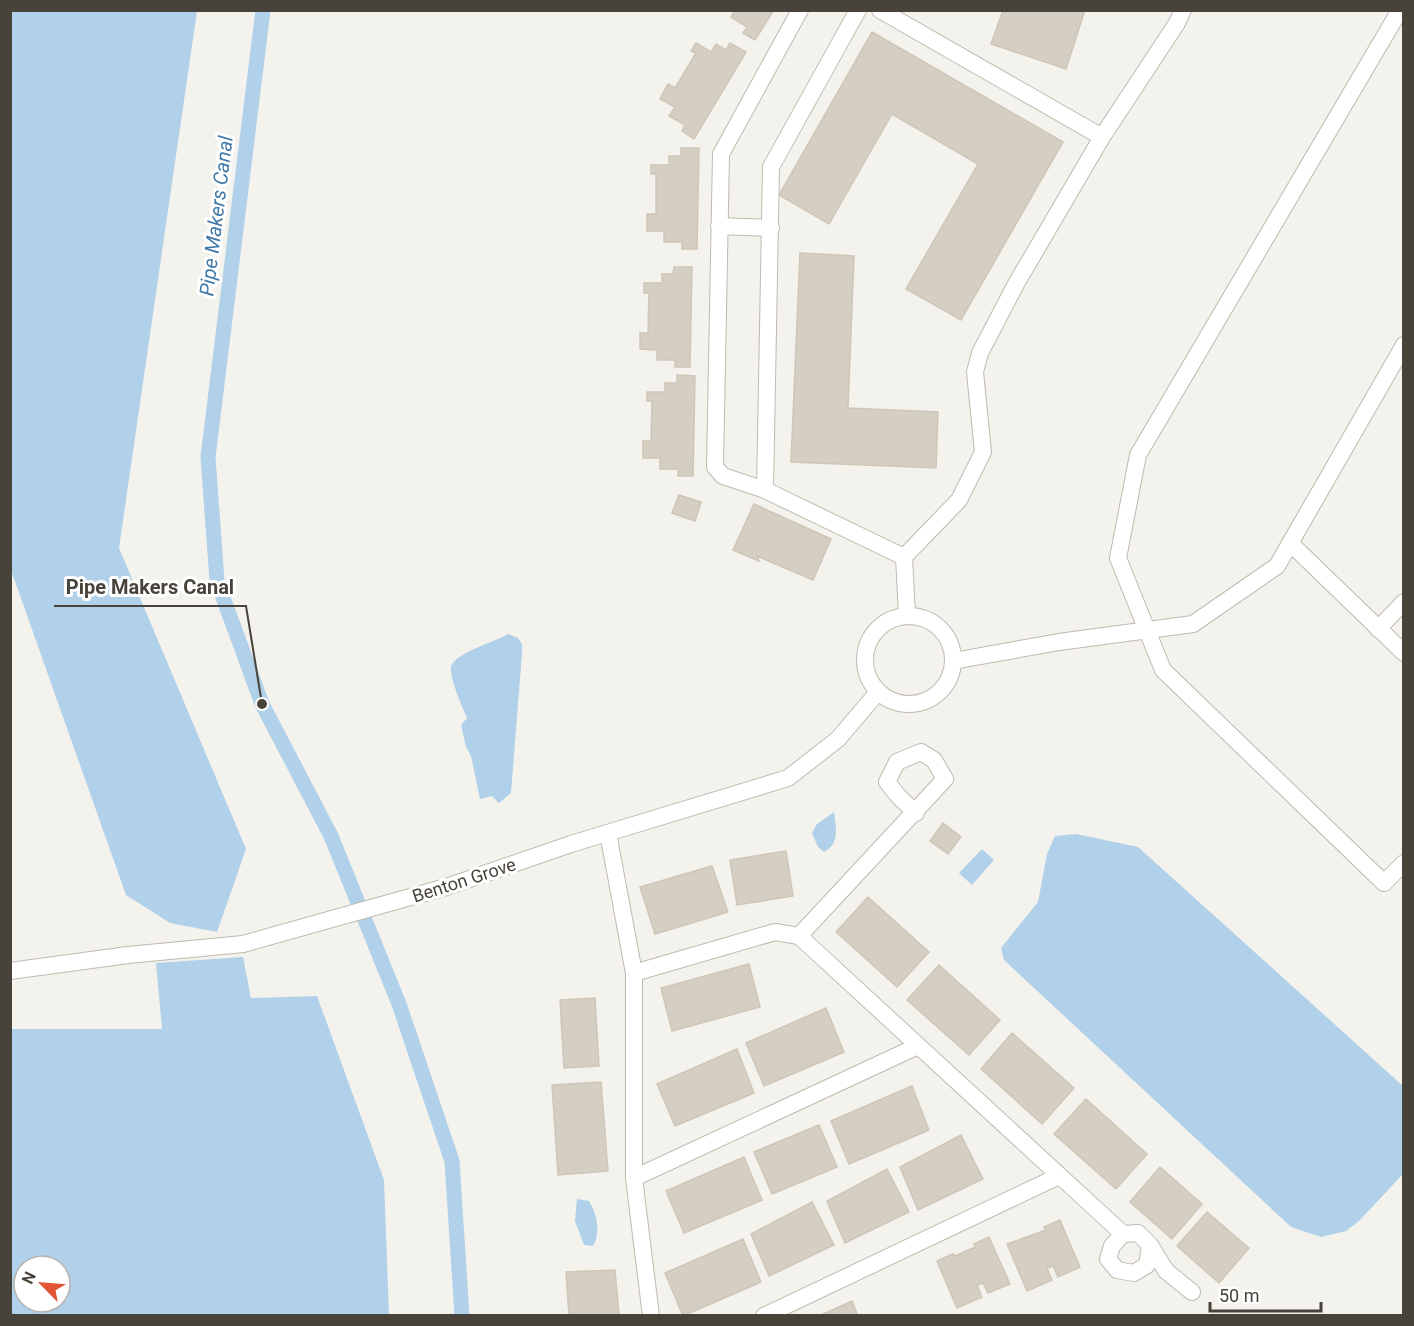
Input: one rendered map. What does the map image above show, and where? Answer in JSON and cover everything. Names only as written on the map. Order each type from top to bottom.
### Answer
[{"type":"street","points":[[800,10],[721,154],[715,467],[723,476],[765,490],[904,557]]},
{"type":"street","points":[[765,490],[771,167],[858,10]]},
{"type":"street","points":[[880,10],[1102,137]]},
{"type":"street","points":[[907,615],[904,557],[960,500],[983,452],[975,372],[980,353],[1016,284],[1102,137],[1177,23],[1183,10]]},
{"type":"street","points":[[1400,10],[1138,455],[1119,558],[1163,670],[1384,884],[1404,863]]},
{"type":"street","points":[[719,226],[771,228]]},
{"type":"street","points":[[953,661],[1059,642],[1193,624],[1277,566],[1404,345]]},
{"type":"street","points":[[1290,543],[1404,653]]},
{"type":"street","points":[[1378,628],[1404,602]]},
{"type":"street","points":[[907,615],[921,617],[934,623],[945,633],[951,647],[953,661],[951,675],[943,688],[932,698],[918,703],[904,704],[890,700],[878,692],[869,680],[865,666],[866,651],[871,638],[880,626],[893,618],[907,615]]},
{"type":"street","name":"Benton Grove","points":[[10,971],[243,944],[446,887],[608,833],[788,778],[838,739],[878,692]]},
{"type":"street","points":[[799,936],[916,813]]},
{"type":"street","points":[[608,833],[634,973],[634,1178],[651,1316]]},
{"type":"street","points":[[634,973],[775,932],[799,936],[1124,1234]]},
{"type":"street","points":[[634,1178],[918,1046]]},
{"type":"street","points":[[764,1316],[1059,1176]]},
{"type":"street","points":[[1150,1245],[1147,1265],[1134,1273],[1117,1270],[1108,1259],[1112,1246],[1124,1234],[1138,1233],[1150,1245],[1166,1271],[1192,1292]]},
{"type":"water","points":[[10,11],[197,11],[119,548],[246,849],[217,932],[170,923],[126,895],[11,570]]},
{"type":"water","points":[[508,634],[518,638],[522,644],[522,653],[511,793],[499,803],[492,796],[480,799],[471,756],[466,747],[461,725],[467,718],[454,686],[451,667],[459,657]]},
{"type":"water","points":[[834,812],[835,840],[824,852],[818,847],[812,833],[817,824]]},
{"type":"water","points":[[1076,834],[1138,847],[1403,1086],[1403,1174],[1359,1221],[1346,1231],[1321,1237],[1291,1227],[1004,960],[1001,948],[1038,902],[1047,854],[1055,836]]},
{"type":"water","points":[[982,849],[994,860],[972,885],[959,873]]},
{"type":"water","points":[[243,957],[251,998],[317,996],[384,1180],[389,1315],[11,1315],[11,1029],[162,1029],[156,963]]},
{"type":"water","points":[[577,1199],[589,1201],[594,1212],[597,1235],[593,1246],[584,1245],[575,1221]]},
{"type":"building","points":[[735,10],[774,10],[755,40],[743,33],[747,27],[731,17]]},
{"type":"building","points":[[1003,10],[1085,10],[1066,69],[991,44]]},
{"type":"building","points":[[872,32],[1063,142],[961,320],[906,289],[978,164],[892,114],[829,224],[779,195]]},
{"type":"building","points":[[696,43],[711,52],[716,44],[726,50],[730,43],[746,52],[694,139],[682,131],[685,125],[669,116],[675,107],[660,99],[668,84],[675,88],[696,53],[691,51]]},
{"type":"building","points":[[681,148],[699,148],[697,249],[682,249],[682,242],[664,242],[664,231],[647,231],[647,214],[656,214],[656,174],[651,174],[651,165],[669,165],[669,156],[681,156]]},
{"type":"building","points":[[800,253],[854,256],[848,408],[938,412],[936,468],[791,462]]},
{"type":"building","points":[[674,267],[692,267],[690,367],[675,367],[675,360],[657,360],[657,350],[640,349],[640,333],[648,333],[649,293],[644,293],[644,283],[662,283],[662,274],[673,274]]},
{"type":"building","points":[[677,375],[695,376],[693,476],[678,476],[678,469],[660,469],[660,458],[643,458],[643,441],[651,441],[652,401],[647,401],[647,392],[665,392],[665,383],[677,383]]},
{"type":"building","points":[[679,495],[701,502],[695,521],[672,513]]},
{"type":"building","points":[[754,504],[831,539],[813,580],[757,556],[759,561],[733,550]]},
{"type":"building","points":[[943,823],[961,837],[948,854],[930,841]]},
{"type":"building","points":[[786,851],[793,896],[737,905],[730,860]]},
{"type":"building","points":[[712,866],[728,912],[655,934],[640,887]]},
{"type":"building","points":[[868,897],[929,952],[897,987],[836,932]]},
{"type":"building","points":[[749,964],[760,1007],[672,1031],[661,988]]},
{"type":"building","points":[[939,965],[1000,1020],[969,1055],[907,1000]]},
{"type":"building","points":[[595,998],[599,1066],[564,1068],[560,1000]]},
{"type":"building","points":[[826,1008],[844,1052],[764,1086],[746,1043]]},
{"type":"building","points":[[1012,1033],[1074,1088],[1042,1124],[981,1069]]},
{"type":"building","points":[[737,1049],[754,1093],[675,1126],[657,1084]]},
{"type":"building","points":[[601,1082],[608,1171],[558,1175],[552,1085]]},
{"type":"building","points":[[912,1086],[929,1130],[849,1164],[831,1121]]},
{"type":"building","points":[[1086,1099],[1147,1154],[1116,1189],[1054,1134]]},
{"type":"building","points":[[819,1125],[837,1167],[772,1194],[754,1152]]},
{"type":"building","points":[[961,1135],[983,1179],[918,1210],[900,1167]]},
{"type":"building","points":[[744,1157],[762,1200],[684,1233],[666,1191]]},
{"type":"building","points":[[1160,1167],[1202,1204],[1172,1239],[1130,1202]]},
{"type":"building","points":[[887,1169],[909,1212],[845,1243],[827,1201]]},
{"type":"building","points":[[812,1202],[834,1245],[769,1276],[751,1234]]},
{"type":"building","points":[[1207,1212],[1249,1248],[1219,1283],[1177,1246]]},
{"type":"building","points":[[1060,1220],[1080,1267],[1058,1277],[1053,1266],[1047,1268],[1052,1280],[1027,1291],[1007,1244],[1046,1230],[1044,1227]]},
{"type":"building","points":[[989,1237],[1010,1284],[988,1293],[983,1283],[977,1285],[982,1297],[957,1308],[937,1261],[975,1247],[974,1244]]},
{"type":"building","points":[[743,1239],[761,1282],[683,1316],[665,1273]]},
{"type":"building","points":[[615,1270],[619,1316],[569,1316],[566,1272]]},
{"type":"building","points":[[852,1301],[858,1316],[819,1316]]},
{"type":"waterway","name":"Pipe Makers Canal","points":[[263,10],[208,457],[217,581],[262,704],[331,836],[399,1004],[452,1161],[462,1316]]},
{"type":"place","name":"Pipe Makers Canal","points":[[262,704]]}]
